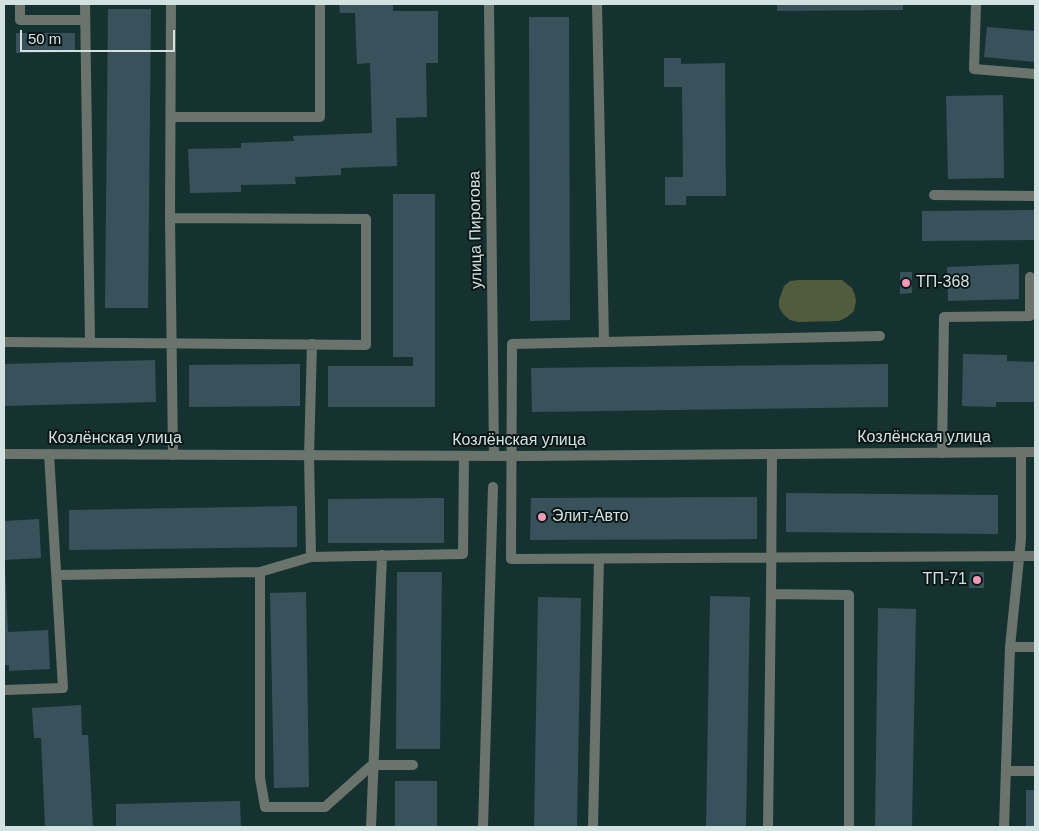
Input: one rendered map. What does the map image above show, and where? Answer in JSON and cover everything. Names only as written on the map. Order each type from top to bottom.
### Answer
[{"type":"street","points":[[20,4],[20,20],[86,20]]},
{"type":"street","points":[[85,4],[90,342]]},
{"type":"street","points":[[171,4],[170,218],[173,455]]},
{"type":"street","points":[[170,118],[320,116],[320,4]]},
{"type":"street","name":"улица Пирогова","points":[[489,4],[494,456]]},
{"type":"street","points":[[597,4],[604,342]]},
{"type":"street","points":[[976,4],[974,69],[1035,74]]},
{"type":"street","points":[[934,195],[1035,196]]},
{"type":"street","points":[[4,342],[366,345],[366,219],[170,218]]},
{"type":"street","points":[[942,453],[944,317],[1030,316],[1030,277]]},
{"type":"street","points":[[880,336],[512,344],[511,559],[1035,556]]},
{"type":"street","points":[[311,557],[309,456],[312,344]]},
{"type":"street","points":[[1004,827],[1010,647],[1021,539],[1021,452]]},
{"type":"street","name":"Козлёнская улица","points":[[4,454],[512,456],[1035,452]]},
{"type":"street","points":[[4,690],[63,688],[49,454]]},
{"type":"street","points":[[768,827],[772,454]]},
{"type":"street","points":[[57,575],[260,572],[311,557],[463,554],[464,456]]},
{"type":"street","points":[[483,827],[493,487]]},
{"type":"street","points":[[371,827],[372,765],[382,555]]},
{"type":"street","points":[[594,827],[599,559]]},
{"type":"street","points":[[260,572],[260,778],[265,807],[325,807],[372,765],[413,765]]},
{"type":"street","points":[[771,594],[849,595],[849,827]]},
{"type":"street","points":[[1010,647],[1035,647]]},
{"type":"street","points":[[1006,771],[1035,771]]},
{"type":"green space","points":[[842,280],[852,288],[855,295],[854,311],[839,321],[798,322],[790,320],[779,307],[779,300],[784,286],[790,281]]},
{"type":"building","points":[[339,4],[393,4],[393,11],[438,11],[438,63],[426,63],[427,117],[396,118],[397,166],[341,168],[341,175],[295,177],[296,184],[241,185],[241,192],[190,193],[188,149],[241,148],[241,143],[294,141],[293,136],[372,133],[370,63],[357,64],[355,13],[340,13]]},
{"type":"building","points":[[777,4],[903,4],[903,10],[777,11]]},
{"type":"building","points":[[108,9],[151,9],[148,308],[105,308]]},
{"type":"building","points":[[529,17],[569,17],[570,320],[530,321]]},
{"type":"building","points":[[987,27],[1035,31],[1035,62],[984,57]]},
{"type":"building","points":[[16,33],[75,33],[75,52],[16,53]]},
{"type":"building","points":[[664,58],[681,58],[681,64],[725,63],[726,196],[686,196],[686,205],[665,205],[665,177],[683,177],[682,87],[664,87]]},
{"type":"building","points":[[1003,95],[1004,178],[948,179],[946,96]]},
{"type":"building","points":[[393,194],[435,194],[435,407],[328,407],[328,366],[413,366],[413,357],[393,357]]},
{"type":"building","points":[[1035,210],[1035,240],[922,241],[922,211]]},
{"type":"building","points":[[1019,264],[1019,299],[948,301],[947,267]]},
{"type":"building","name":"ТП-368","points":[[900,272],[912,272],[912,293],[900,294]]},
{"type":"building","points":[[963,354],[1007,355],[1007,361],[1035,362],[1035,402],[996,402],[996,407],[962,406]]},
{"type":"building","points":[[155,360],[156,402],[4,406],[4,364]]},
{"type":"building","points":[[300,364],[300,406],[189,407],[189,365]]},
{"type":"building","points":[[888,364],[888,407],[532,412],[531,368]]},
{"type":"building","points":[[786,493],[998,495],[998,534],[786,532]]},
{"type":"building","points":[[757,497],[757,539],[530,540],[531,498]]},
{"type":"building","points":[[444,498],[444,543],[328,543],[328,499]]},
{"type":"building","points":[[297,506],[297,547],[69,550],[69,510]]},
{"type":"building","points":[[39,519],[41,558],[4,560],[4,521]]},
{"type":"building","points":[[4,568],[8,632],[48,630],[50,669],[9,671],[9,665],[4,665]]},
{"type":"building","points":[[397,572],[442,572],[440,749],[396,749]]},
{"type":"building","name":"ТП-71","points":[[970,572],[984,572],[984,588],[969,588]]},
{"type":"building","points":[[306,592],[309,787],[274,788],[270,593]]},
{"type":"building","points":[[710,596],[750,597],[746,827],[706,827]]},
{"type":"building","points":[[538,597],[581,598],[577,827],[534,827]]},
{"type":"building","points":[[878,608],[916,609],[912,827],[875,827]]},
{"type":"building","points":[[81,705],[82,735],[88,735],[93,827],[45,827],[41,738],[34,738],[32,708]]},
{"type":"building","points":[[395,781],[437,781],[437,827],[395,827]]},
{"type":"building","points":[[1026,790],[1035,790],[1035,827],[1026,827]]},
{"type":"building","points":[[240,801],[241,827],[116,827],[116,804]]},
{"type":"place","name":"ТП-368","points":[[906,283]]},
{"type":"place","name":"Элит-Авто","points":[[542,517]]},
{"type":"place","name":"ТП-71","points":[[977,580]]}]
